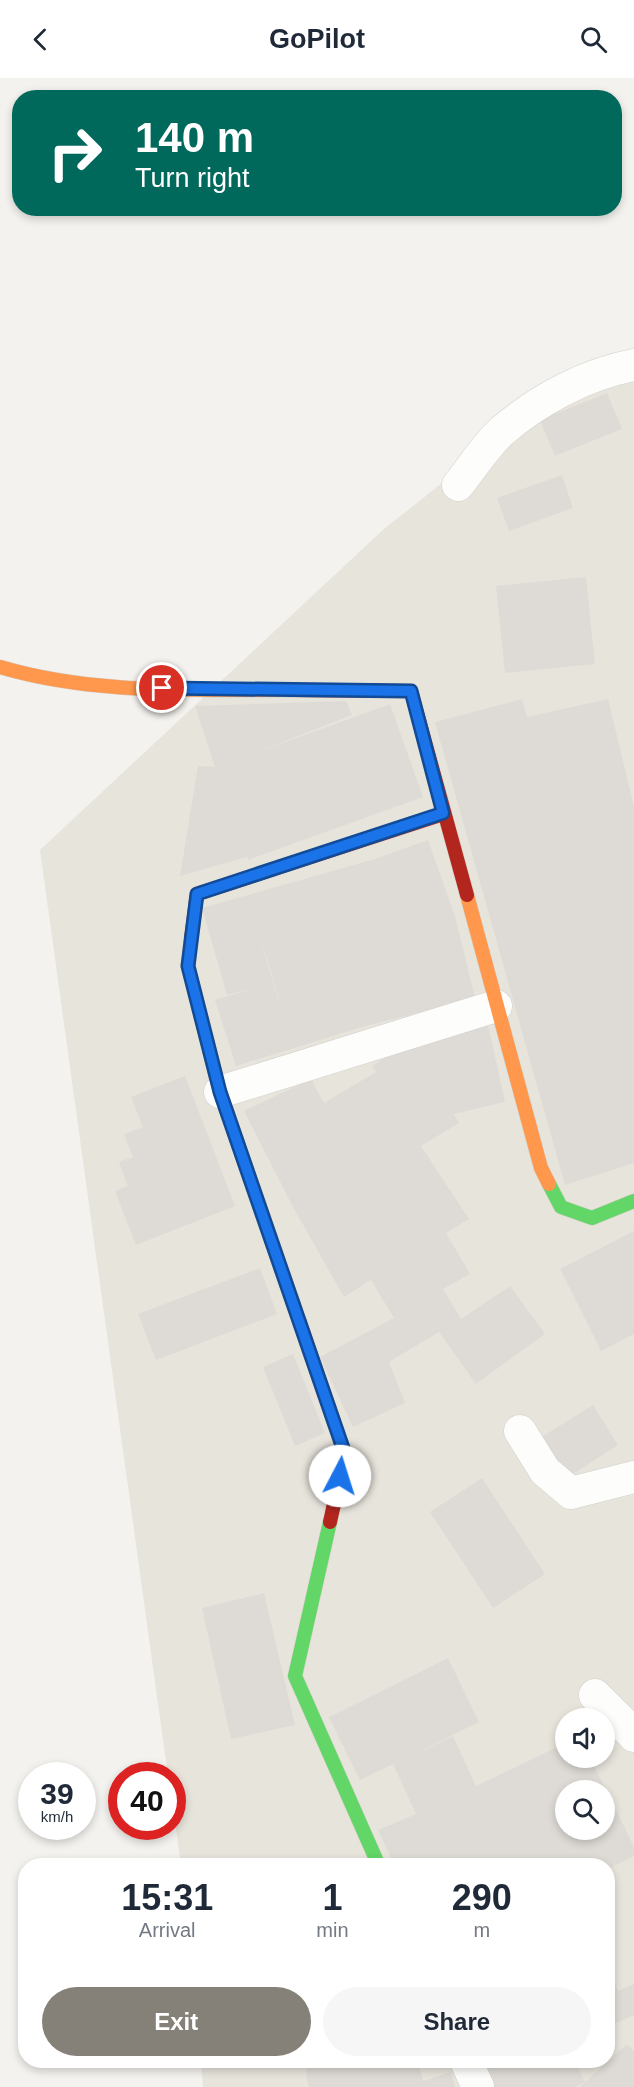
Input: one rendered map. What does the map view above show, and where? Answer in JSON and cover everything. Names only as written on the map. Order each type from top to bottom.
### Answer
[{"type":"street","points":[[458,485],[501,432],[548,398],[584,381],[634,365]]},
{"type":"street","points":[[0,667],[41,678],[117,688],[411,691],[541,1168],[561,1207],[592,1218],[634,1201]]},
{"type":"street","points":[[375,1858],[295,1676],[345,1454],[220,1092],[188,966],[197,894],[443,813]]},
{"type":"street","points":[[220,1092],[496,1006]]},
{"type":"street","points":[[520,1431],[545,1471],[571,1493],[634,1477]]},
{"type":"street","points":[[469,2068],[478,2087]]},
{"type":"shaded area","points":[[634,351],[634,2087],[203,2087],[202,2068],[615,2068],[615,1858],[180,1858],[177,1840],[186,1840],[186,1762],[166,1762],[40,850],[385,528],[540,406]]},
{"type":"building","points":[[607,393],[622,429],[555,456],[540,420]]},
{"type":"building","points":[[562,475],[573,508],[509,531],[497,498]]},
{"type":"building","points":[[586,577],[595,664],[505,673],[496,586]]},
{"type":"building","points":[[522,699],[527,717],[608,699],[634,807],[634,1163],[565,1185],[435,722]]},
{"type":"building","points":[[346,701],[352,715],[252,754],[390,704],[423,797],[248,860],[247,857],[180,876],[198,766],[215,767],[195,706]]},
{"type":"building","points":[[428,840],[455,916],[475,998],[362,1027],[236,1066],[215,1000],[254,988],[227,995],[202,908],[375,859]],"holes":[[[260,937],[269,965],[283,1016]]]},
{"type":"building","points":[[487,1020],[505,1102],[454,1114],[459,1123],[421,1146],[469,1219],[446,1233],[470,1274],[443,1289],[461,1319],[510,1286],[545,1334],[476,1384],[439,1332],[389,1362],[405,1403],[353,1427],[320,1357],[394,1318],[371,1280],[344,1297],[293,1207],[244,1111],[311,1079],[324,1103],[376,1072],[372,1066],[409,1042]]},
{"type":"building","points":[[185,1076],[235,1206],[136,1245],[115,1191],[128,1186],[119,1162],[133,1157],[124,1134],[143,1127],[131,1097]]},
{"type":"building","points":[[634,1231],[634,1334],[601,1351],[560,1269]]},
{"type":"building","points":[[260,1268],[277,1314],[156,1360],[138,1314]]},
{"type":"building","points":[[293,1354],[325,1433],[295,1446],[263,1367]]},
{"type":"building","points":[[593,1405],[618,1445],[562,1481],[537,1440]]},
{"type":"building","points":[[482,1478],[545,1574],[493,1608],[430,1512]]},
{"type":"building","points":[[264,1593],[295,1725],[231,1739],[202,1608]]},
{"type":"building","points":[[448,1658],[479,1722],[402,1760],[453,1736],[476,1786],[555,1748],[555,1768],[595,1768],[601,1780],[555,1780],[555,1840],[615,1840],[615,1809],[634,1847],[634,1856],[615,1866],[615,1858],[391,1858],[378,1830],[416,1814],[393,1764],[360,1780],[329,1717]]},
{"type":"building","points":[[615,1984],[618,1991],[634,1984],[634,2015],[615,2024]]},
{"type":"building","points":[[627,2044],[634,2051],[634,2087],[580,2087],[601,2068],[615,2068],[615,2055]]},
{"type":"building","points":[[307,2068],[420,2068],[423,2081],[451,2072],[455,2087],[309,2087]]},
{"type":"building","points":[[485,2068],[578,2068],[585,2082],[576,2087],[494,2087]]},
{"type":"traffic: fast","points":[[549,1184],[561,1207],[592,1218],[634,1201]]},
{"type":"traffic: fast","points":[[330,1522],[295,1676],[375,1858]]},
{"type":"traffic: slow","points":[[0,667],[71,682],[144,689],[291,690]]},
{"type":"traffic: slow","points":[[467,895],[541,1168],[549,1184]]},
{"type":"traffic: slow","points":[[191,939],[188,966],[220,1092],[299,1320]]},
{"type":"traffic: jam","points":[[291,690],[411,691],[467,895]]},
{"type":"traffic: jam","points":[[191,939],[197,894],[443,814]]},
{"type":"traffic: jam","points":[[299,1320],[345,1454],[330,1522]]},
{"type":"route","points":[[162,688],[411,691],[443,813],[197,894],[188,966],[220,1092],[291,1291],[345,1454],[340,1476]]}]
